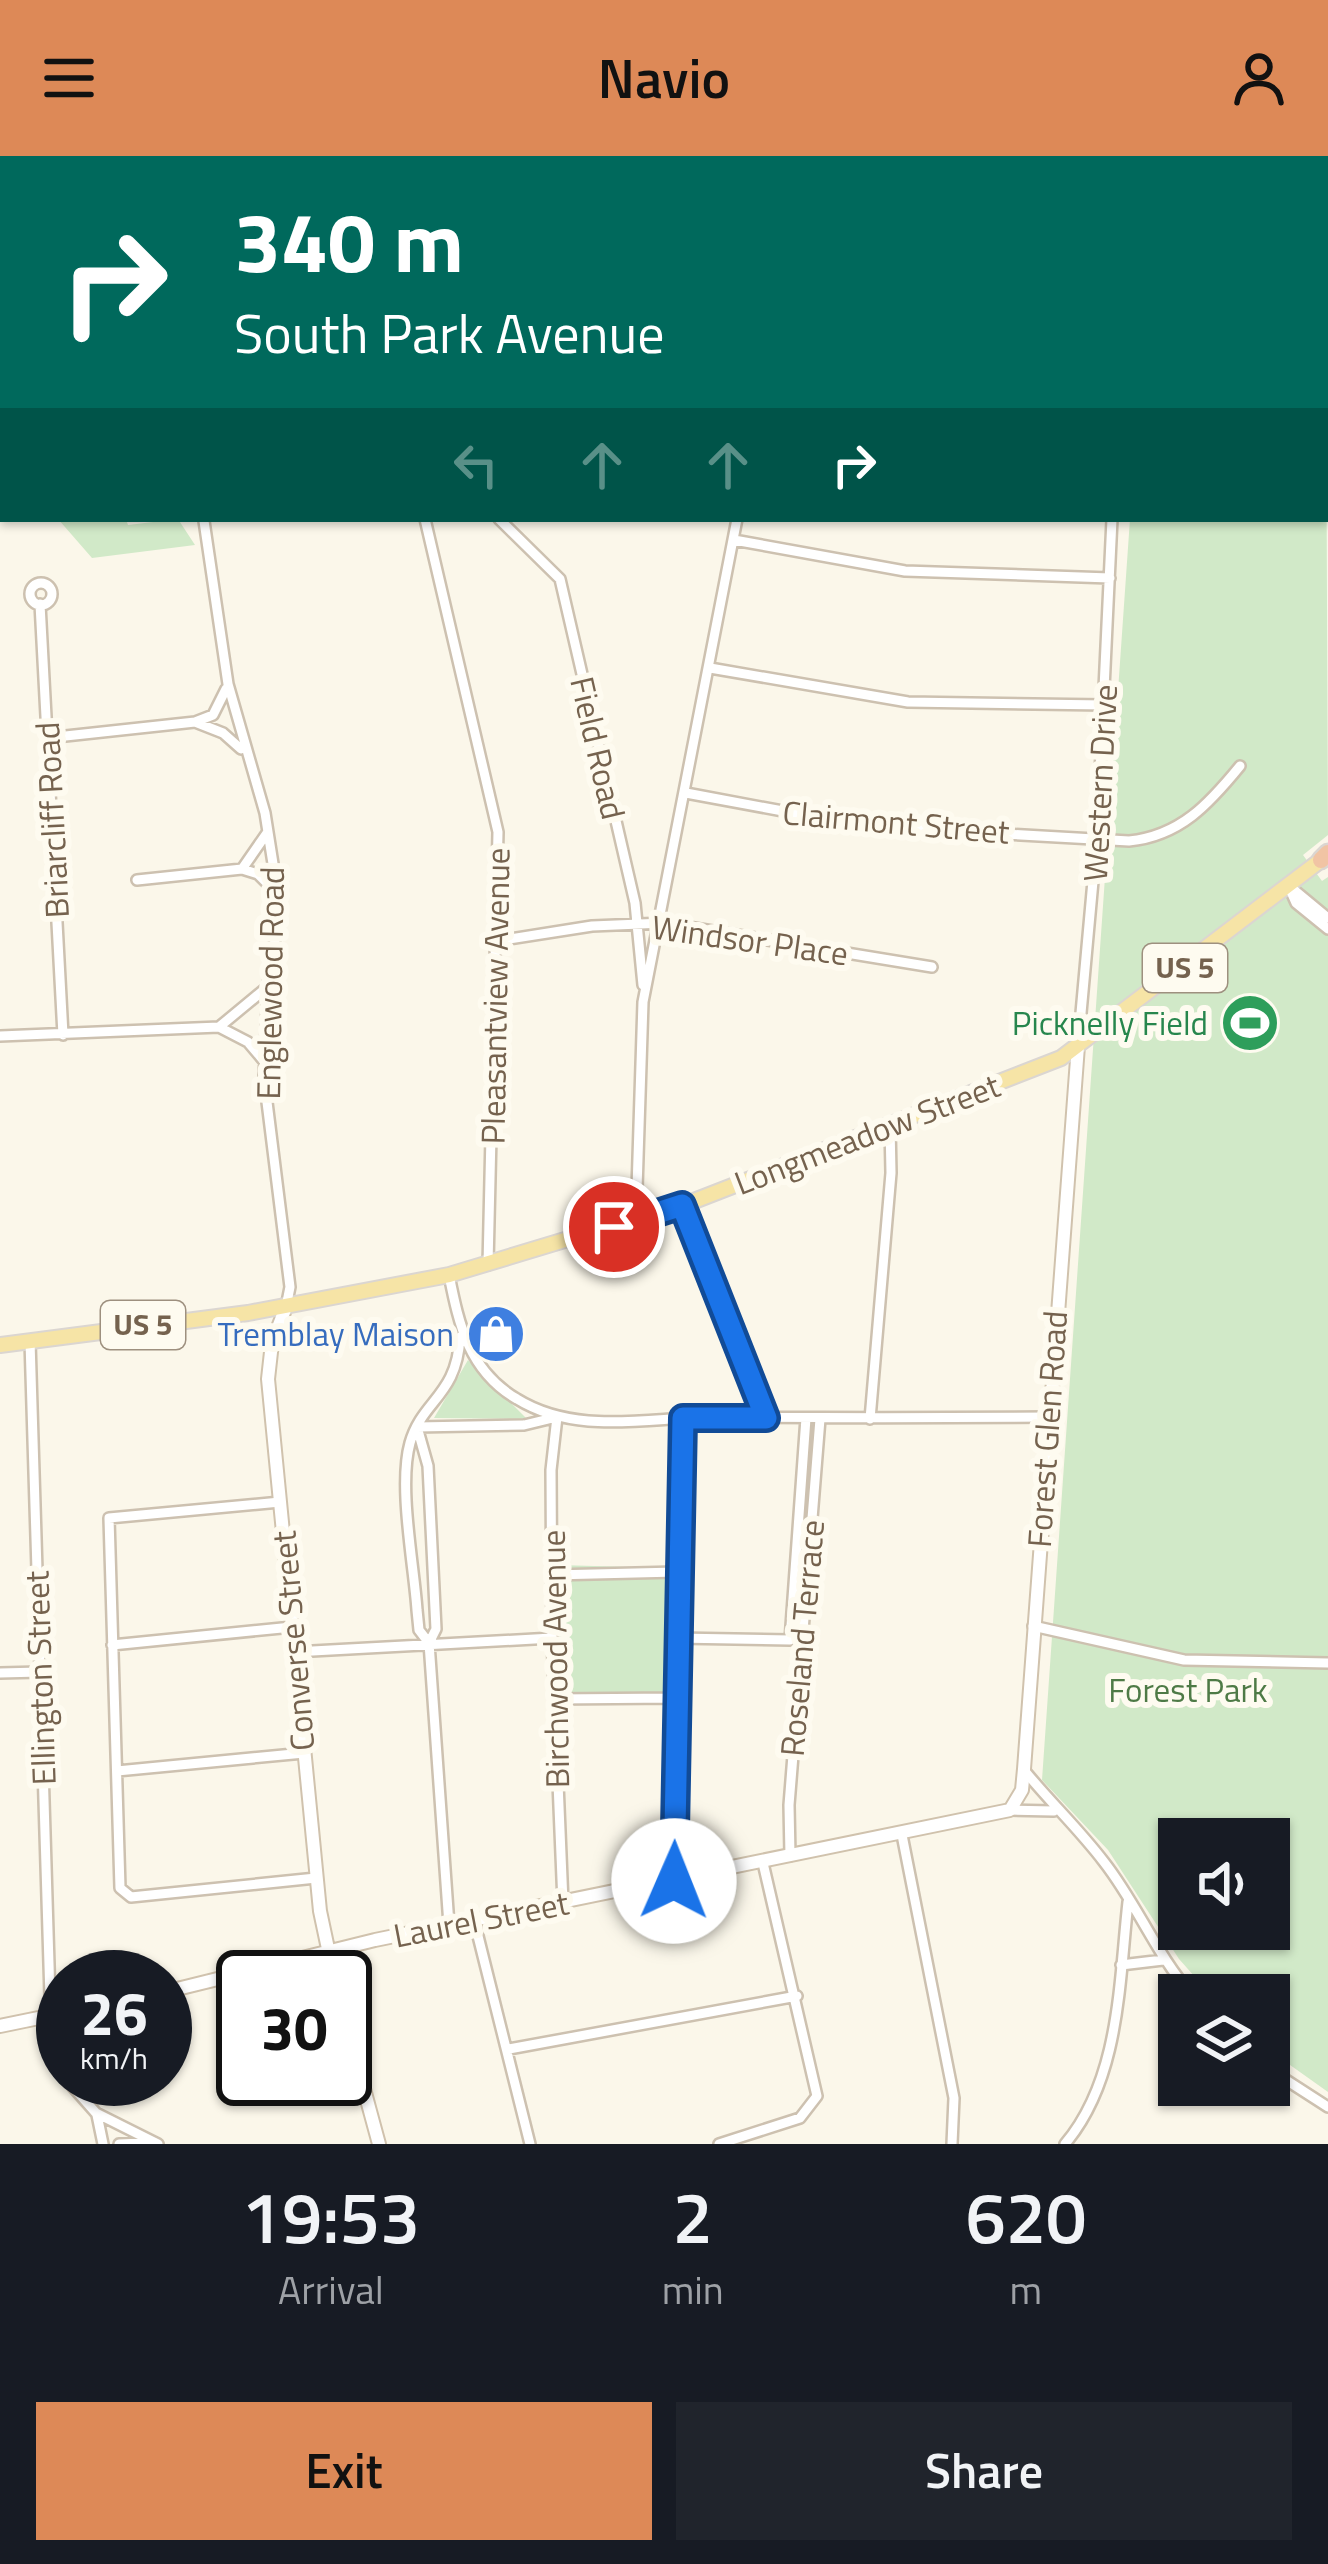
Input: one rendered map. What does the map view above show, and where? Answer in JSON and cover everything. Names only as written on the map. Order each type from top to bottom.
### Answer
[{"type":"main road","name":"Longmeadow Street","points":[[0,1345],[286,1307],[449,1275],[682,1205],[1061,1058],[1326,856]]},
{"type":"street","name":"Englewood Road","points":[[202,522],[228,684],[268,829],[277,893],[264,1061],[290,1287],[286,1307]]},
{"type":"street","name":"Pleasantview Avenue","points":[[426,522],[496,818],[488,1265]]},
{"type":"street","name":"Field Road","points":[[502,522],[560,579],[638,924],[643,1002],[636,1220]]},
{"type":"street","name":"Field Road","points":[[643,1002],[737,522]]},
{"type":"street","name":"Western Drive","points":[[1078,1046],[1102,838],[1112,522]]},
{"type":"street","points":[[734,540],[916,572],[1110,578]]},
{"type":"street","name":"Briarcliff Road","points":[[40,604],[63,1035]]},
{"type":"street","points":[[710,668],[908,702],[1105,705]]},
{"type":"street","points":[[47,737],[195,722],[217,712],[228,684]]},
{"type":"street","points":[[195,722],[223,733],[248,758]]},
{"type":"street","name":"Clairmont Street","points":[[686,793],[863,826],[1143,839],[1175,828],[1206,806],[1240,766]]},
{"type":"street","points":[[242,869],[258,852],[268,829]]},
{"type":"street","points":[[137,880],[242,869],[258,874],[277,893]]},
{"type":"street","points":[[1288,885],[1328,918]]},
{"type":"street","points":[[1288,885],[1296,903],[1328,929]]},
{"type":"street","name":"Windsor Place","points":[[497,941],[662,923],[932,967]]},
{"type":"street","points":[[218,1027],[261,997],[268,985]]},
{"type":"street","points":[[0,1036],[218,1027],[248,1042],[264,1061]]},
{"type":"street","name":"Forest Glen Road","points":[[1010,1810],[1022,1790],[1024,1769],[1078,1046]]},
{"type":"street","points":[[870,1419],[891,1173],[890,1125]]},
{"type":"street","points":[[682,1205],[766,1418]]},
{"type":"street","points":[[429,1643],[419,1630],[409,1448],[417,1427],[450,1385],[460,1335],[449,1275]]},
{"type":"street","name":"Converse Street","points":[[286,1307],[268,1362],[316,1878],[327,1950]]},
{"type":"street","points":[[460,1335],[505,1391],[557,1417],[604,1423],[683,1418],[1048,1417]]},
{"type":"street","name":"Ellington Street","points":[[30,1341],[54,1950]]},
{"type":"street","points":[[417,1427],[524,1425],[557,1417]]},
{"type":"street","name":"Birchwood Avenue","points":[[557,1417],[552,1637],[563,1903]]},
{"type":"street","points":[[674,1881],[683,1418]]},
{"type":"street","points":[[676,1638],[796,1640],[806,1418]]},
{"type":"street","name":"Roseland Terrace","points":[[790,1857],[796,1640],[820,1419]]},
{"type":"street","points":[[417,1427],[428,1466],[436,1602],[436,1629],[429,1643],[449,1925]]},
{"type":"street","points":[[280,1502],[109,1519],[120,1888],[131,1897],[316,1878]]},
{"type":"street","points":[[552,1575],[677,1572]]},
{"type":"street","points":[[1033,1626],[1159,1657],[1328,1663]]},
{"type":"street","points":[[112,1645],[292,1627]]},
{"type":"street","points":[[295,1652],[552,1637]]},
{"type":"street","points":[[0,1673],[40,1672]]},
{"type":"street","points":[[554,1699],[675,1698]]},
{"type":"street","points":[[117,1771],[304,1753]]},
{"type":"street","points":[[1024,1769],[1054,1811],[1107,1864],[1175,1974]]},
{"type":"street","points":[[1010,1810],[1054,1811]]},
{"type":"street","name":"Laurel Street","points":[[332,1950],[1010,1810]]},
{"type":"street","points":[[902,1835],[953,2098],[952,2144]]},
{"type":"street","points":[[719,2144],[793,2121],[815,2105],[817,2080],[763,1863]]},
{"type":"street","points":[[1065,2144],[1104,2073],[1128,1902]]},
{"type":"street","points":[[475,1920],[530,2144]]},
{"type":"street","points":[[1121,1965],[1164,1960]]},
{"type":"street","points":[[509,2050],[797,1996]]},
{"type":"street","points":[[0,2026],[36,2018]]},
{"type":"street","points":[[1290,2083],[1328,2107]]},
{"type":"street","points":[[90,2106],[105,2132],[103,2144]]},
{"type":"street","points":[[369,2106],[379,2144]]},
{"type":"street","points":[[96,2113],[154,2144]]},
{"type":"street","points":[[119,2144],[154,2144]]},
{"type":"green space","points":[[61,522],[180,522],[195,545],[92,558]]},
{"type":"green space","name":"Forest Park","points":[[1130,522],[1327,522],[1328,835],[1303,855],[1322,881],[1328,877],[1328,2092],[1290,2065],[1290,1974],[1192,1974],[1173,1950],[1290,1950],[1290,1818],[1158,1818],[1158,1927],[1108,1850],[1042,1780]]},
{"type":"green space","points":[[468,1360],[527,1419],[434,1418]]},
{"type":"green space","points":[[557,1565],[669,1568],[689,1632],[678,1695],[563,1698],[550,1617]]},
{"type":"place","name":"Picknelly Field","points":[[1250,1023]]},
{"type":"place","name":"Tremblay Maison","points":[[496,1334]]},
{"type":"route","points":[[614,1227],[682,1205],[766,1418],[683,1418],[674,1881]]}]
